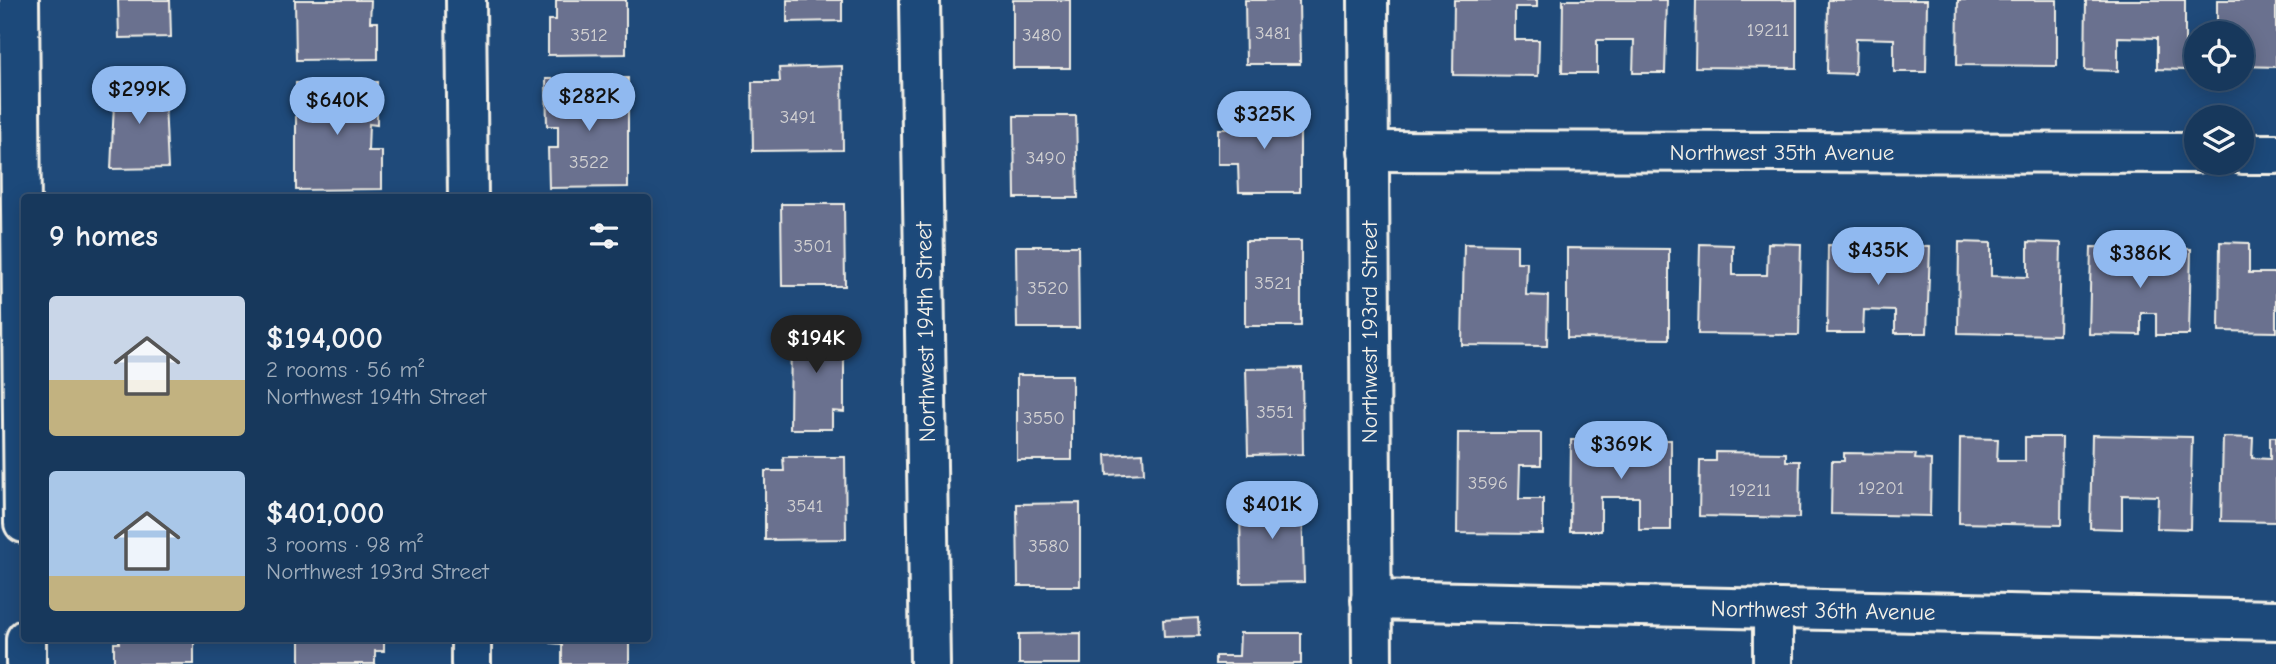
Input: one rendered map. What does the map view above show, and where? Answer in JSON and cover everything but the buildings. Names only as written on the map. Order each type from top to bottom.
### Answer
[{"type":"street","points":[[19,0],[21,209]]},
{"type":"street","points":[[466,0],[468,194]]},
{"type":"street","name":"Northwest 194th Street","points":[[920,0],[930,664]]},
{"type":"street","name":"Northwest 193rd Street","points":[[1367,0],[1372,664]]},
{"type":"street","name":"Northwest 35th Avenue","points":[[1368,151],[2184,153]]},
{"type":"street","points":[[2254,153],[2276,154]]},
{"type":"street","name":"Northwest 36th Avenue","points":[[1371,600],[2276,620]]},
{"type":"street","points":[[1773,609],[1773,664]]},
{"type":"street","points":[[26,642],[26,664]]},
{"type":"street","points":[[471,642],[471,664]]}]
